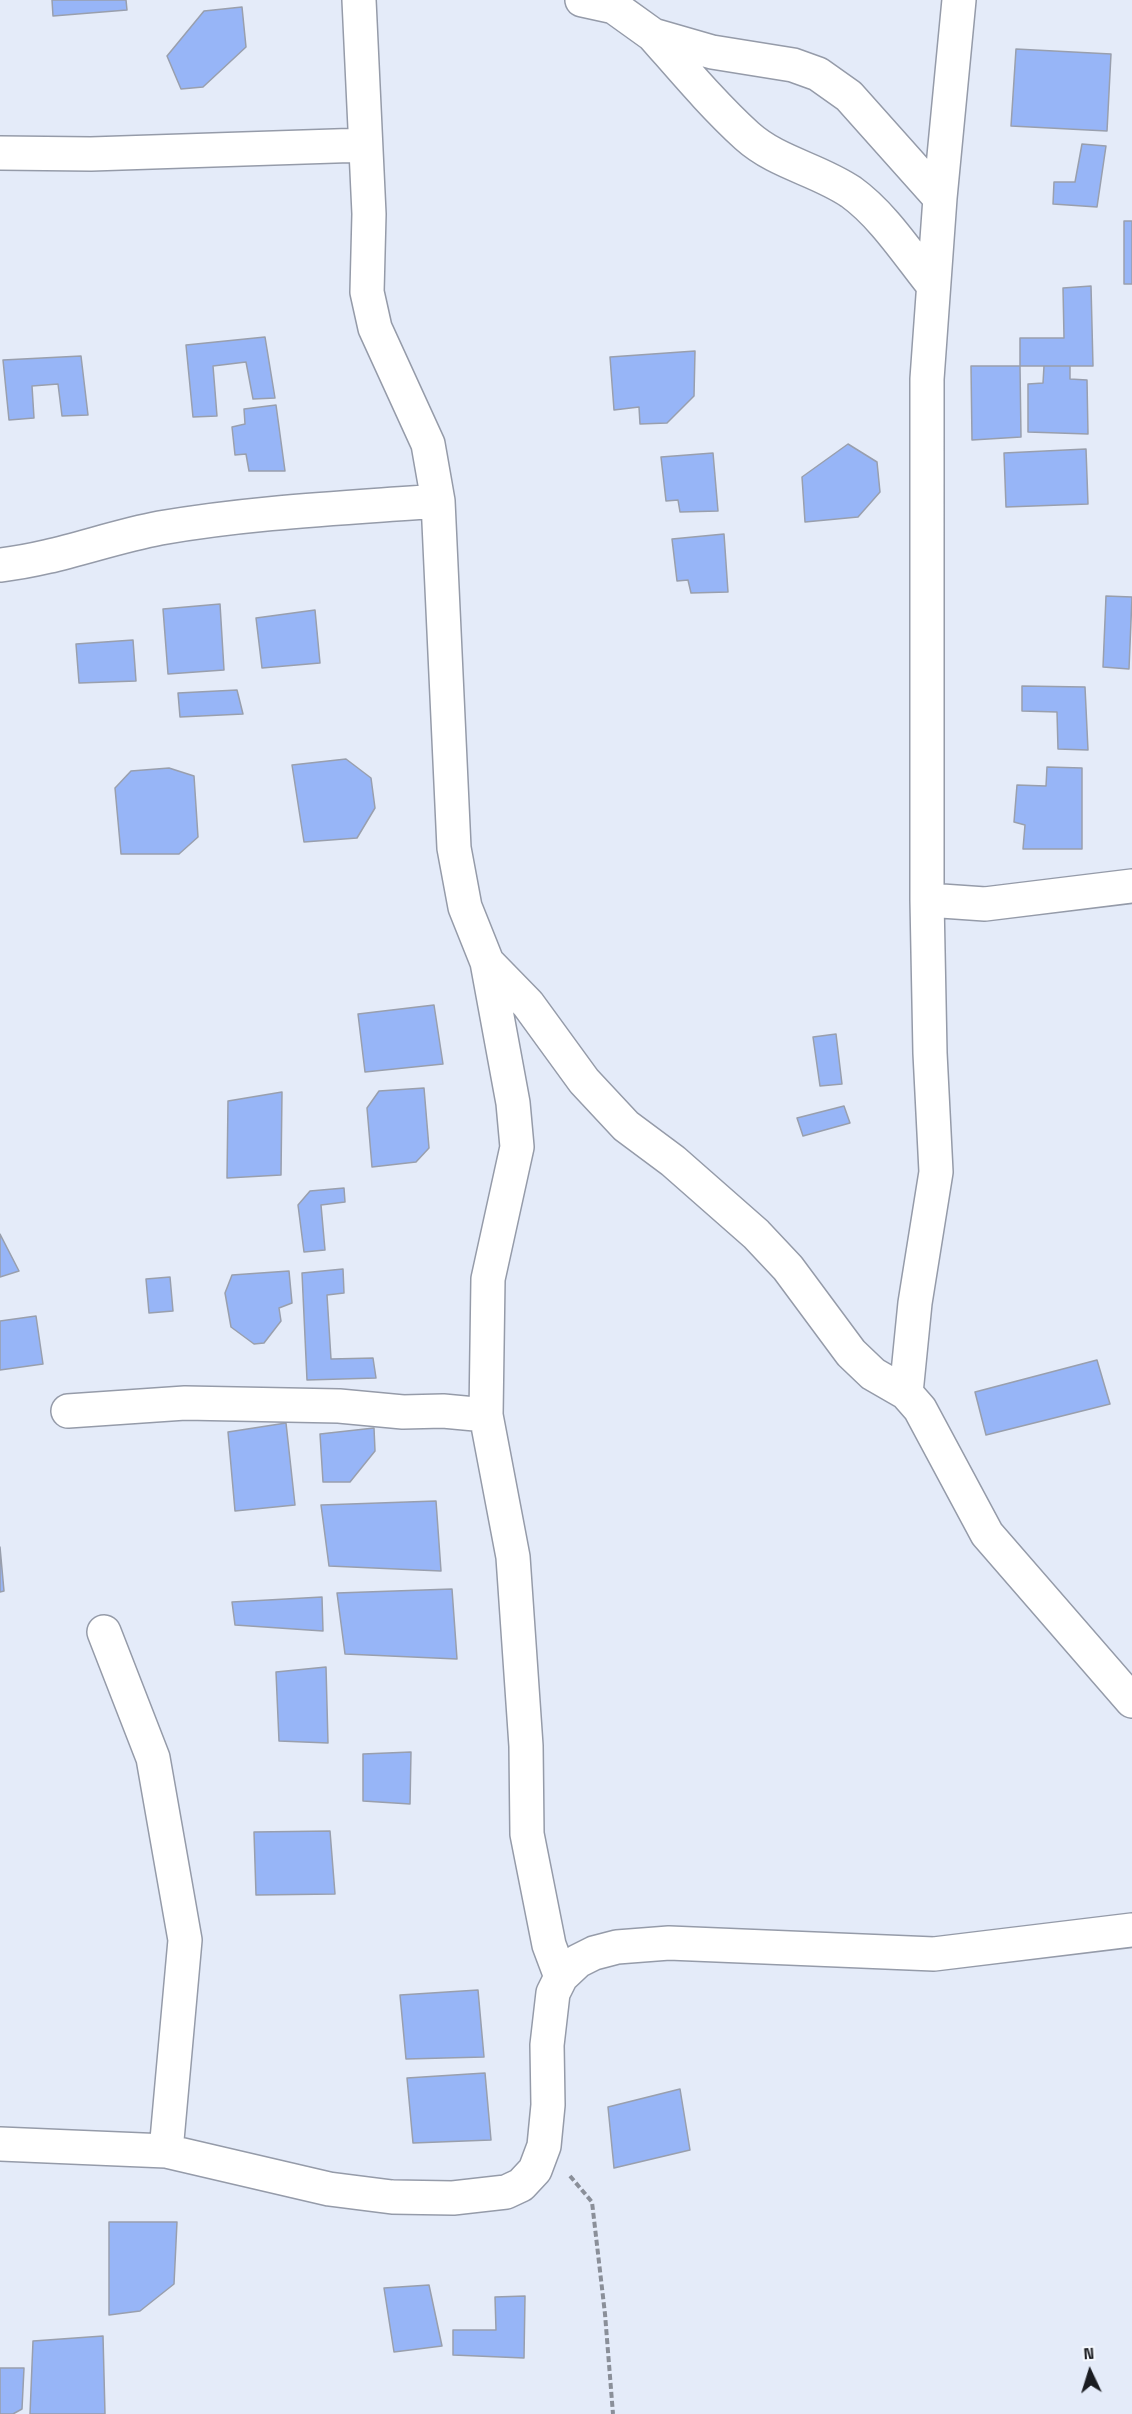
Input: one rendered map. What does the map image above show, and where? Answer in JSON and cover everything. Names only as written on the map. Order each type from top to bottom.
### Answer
[{"type":"street","points":[[359,0],[370,312],[428,444],[438,501],[454,848],[465,907],[487,962],[513,1103],[517,1147],[488,1279],[486,1415],[513,1557],[526,1746],[527,1834],[549,1946],[561,1977]]},
{"type":"street","points":[[582,0],[614,7],[652,35],[747,136],[772,155],[825,177],[853,194],[872,212],[933,285]]},
{"type":"street","points":[[906,1393],[915,1303],[929,1228],[936,1172],[930,1053],[927,900],[927,379],[940,198],[959,0]]},
{"type":"street","points":[[652,35],[712,52],[793,65],[818,74],[849,96],[940,198]]},
{"type":"street","points":[[0,153],[91,154],[364,145]]},
{"type":"street","points":[[0,565],[32,560],[157,529],[228,517],[438,501]]},
{"type":"street","points":[[927,900],[985,904],[1132,886]]},
{"type":"street","points":[[487,962],[528,1004],[606,1106],[756,1234],[788,1268],[851,1353],[873,1374],[906,1393],[920,1409],[932,1428],[954,1477],[987,1534],[1132,1701]]},
{"type":"street","points":[[68,1411],[185,1403],[318,1406],[486,1415]]},
{"type":"street","points":[[104,1632],[153,1758],[185,1940],[166,2151]]},
{"type":"street","points":[[0,2144],[166,2151],[329,2189],[392,2196],[453,2198],[488,2195],[514,2189],[535,2170],[544,2146],[548,2105],[549,2012],[553,1993],[561,1977],[578,1961],[617,1947],[669,1943],[934,1954],[1132,1930]]},
{"type":"path","points":[[544,2146],[592,2202],[605,2314],[613,2414]]},
{"type":"building","points":[[52,0],[126,0],[127,10],[53,16]]},
{"type":"building","points":[[242,7],[246,47],[203,87],[181,89],[167,56],[204,11]]},
{"type":"building","points":[[1016,49],[1111,54],[1107,131],[1011,126]]},
{"type":"building","points":[[1082,144],[1106,146],[1097,207],[1053,204],[1054,182],[1075,182]]},
{"type":"building","points":[[1124,221],[1132,221],[1132,284],[1124,284]]},
{"type":"building","points":[[1091,286],[1093,366],[1020,366],[1020,338],[1064,338],[1063,288]]},
{"type":"building","points":[[265,337],[275,398],[253,399],[246,362],[213,366],[217,416],[193,417],[186,345]]},
{"type":"building","points":[[695,351],[694,396],[667,423],[640,424],[639,407],[614,410],[610,357]]},
{"type":"building","points":[[81,356],[88,415],[62,416],[58,384],[32,386],[34,418],[9,420],[3,360]]},
{"type":"building","points":[[971,366],[1020,366],[1021,437],[972,440]]},
{"type":"building","points":[[1044,366],[1070,366],[1070,379],[1087,380],[1088,434],[1028,432],[1028,384],[1043,383]]},
{"type":"building","points":[[276,405],[285,471],[249,471],[246,454],[235,455],[232,427],[245,424],[244,409]]},
{"type":"building","points":[[848,444],[877,462],[880,492],[858,517],[805,522],[802,477]]},
{"type":"building","points":[[1086,449],[1088,504],[1006,507],[1004,453]]},
{"type":"building","points":[[713,453],[718,511],[680,512],[678,500],[666,501],[661,457]]},
{"type":"building","points":[[724,534],[728,592],[691,593],[688,580],[677,581],[672,539]]},
{"type":"building","points":[[1106,596],[1132,597],[1129,669],[1103,667]]},
{"type":"building","points":[[220,604],[224,670],[168,674],[163,609]]},
{"type":"building","points":[[315,610],[320,663],[262,668],[256,618]]},
{"type":"building","points":[[133,640],[136,681],[79,683],[76,644]]},
{"type":"building","points":[[1022,686],[1085,687],[1088,750],[1058,749],[1057,712],[1022,711]]},
{"type":"building","points":[[237,690],[243,714],[180,717],[178,693]]},
{"type":"building","points":[[346,759],[371,778],[375,808],[357,838],[304,842],[292,765]]},
{"type":"building","points":[[1047,767],[1082,768],[1082,849],[1023,849],[1025,825],[1014,822],[1017,785],[1046,786]]},
{"type":"building","points":[[169,768],[194,776],[198,837],[179,854],[121,854],[115,788],[131,771]]},
{"type":"building","points":[[434,1005],[443,1064],[365,1072],[358,1014]]},
{"type":"building","points":[[836,1034],[842,1084],[820,1086],[813,1037]]},
{"type":"building","points":[[424,1088],[429,1148],[416,1162],[372,1167],[367,1108],[379,1091]]},
{"type":"building","points":[[282,1092],[281,1175],[227,1178],[228,1101]]},
{"type":"building","points":[[844,1106],[850,1123],[803,1136],[797,1118]]},
{"type":"building","points":[[344,1188],[345,1202],[321,1205],[325,1250],[304,1252],[298,1205],[310,1191]]},
{"type":"building","points":[[0,1234],[19,1271],[0,1277]]},
{"type":"building","points":[[343,1269],[344,1293],[327,1295],[331,1359],[373,1358],[376,1378],[307,1380],[302,1273]]},
{"type":"building","points":[[289,1271],[292,1303],[279,1308],[281,1321],[264,1343],[254,1344],[231,1327],[225,1293],[232,1275]]},
{"type":"building","points":[[170,1277],[173,1311],[149,1313],[146,1279]]},
{"type":"building","points":[[36,1316],[43,1364],[0,1370],[0,1321]]},
{"type":"building","points":[[1097,1360],[1110,1404],[986,1435],[975,1392]]},
{"type":"building","points":[[286,1423],[295,1505],[235,1511],[228,1432]]},
{"type":"building","points":[[374,1428],[375,1451],[350,1482],[323,1482],[320,1434]]},
{"type":"building","points":[[436,1501],[441,1571],[329,1566],[321,1505]]},
{"type":"building","points":[[0,1547],[4,1591],[0,1592]]},
{"type":"building","points":[[452,1589],[457,1659],[345,1654],[337,1593]]},
{"type":"building","points":[[322,1597],[323,1631],[235,1625],[232,1602]]},
{"type":"building","points":[[326,1667],[328,1743],[279,1741],[276,1672]]},
{"type":"building","points":[[411,1752],[410,1804],[363,1801],[363,1754]]},
{"type":"building","points":[[330,1831],[335,1894],[256,1895],[254,1832]]},
{"type":"building","points":[[478,1990],[484,2057],[406,2059],[400,1995]]},
{"type":"building","points":[[485,2073],[491,2140],[413,2143],[407,2078]]},
{"type":"building","points":[[680,2089],[690,2150],[614,2168],[608,2107]]},
{"type":"building","points":[[109,2222],[177,2222],[174,2284],[140,2311],[109,2315]]},
{"type":"building","points":[[429,2285],[442,2346],[394,2352],[384,2288]]},
{"type":"building","points":[[525,2296],[524,2358],[453,2355],[453,2330],[496,2330],[495,2297]]},
{"type":"building","points":[[103,2336],[105,2414],[30,2414],[33,2341]]},
{"type":"building","points":[[0,2368],[24,2368],[22,2409],[13,2414],[0,2414]]}]
